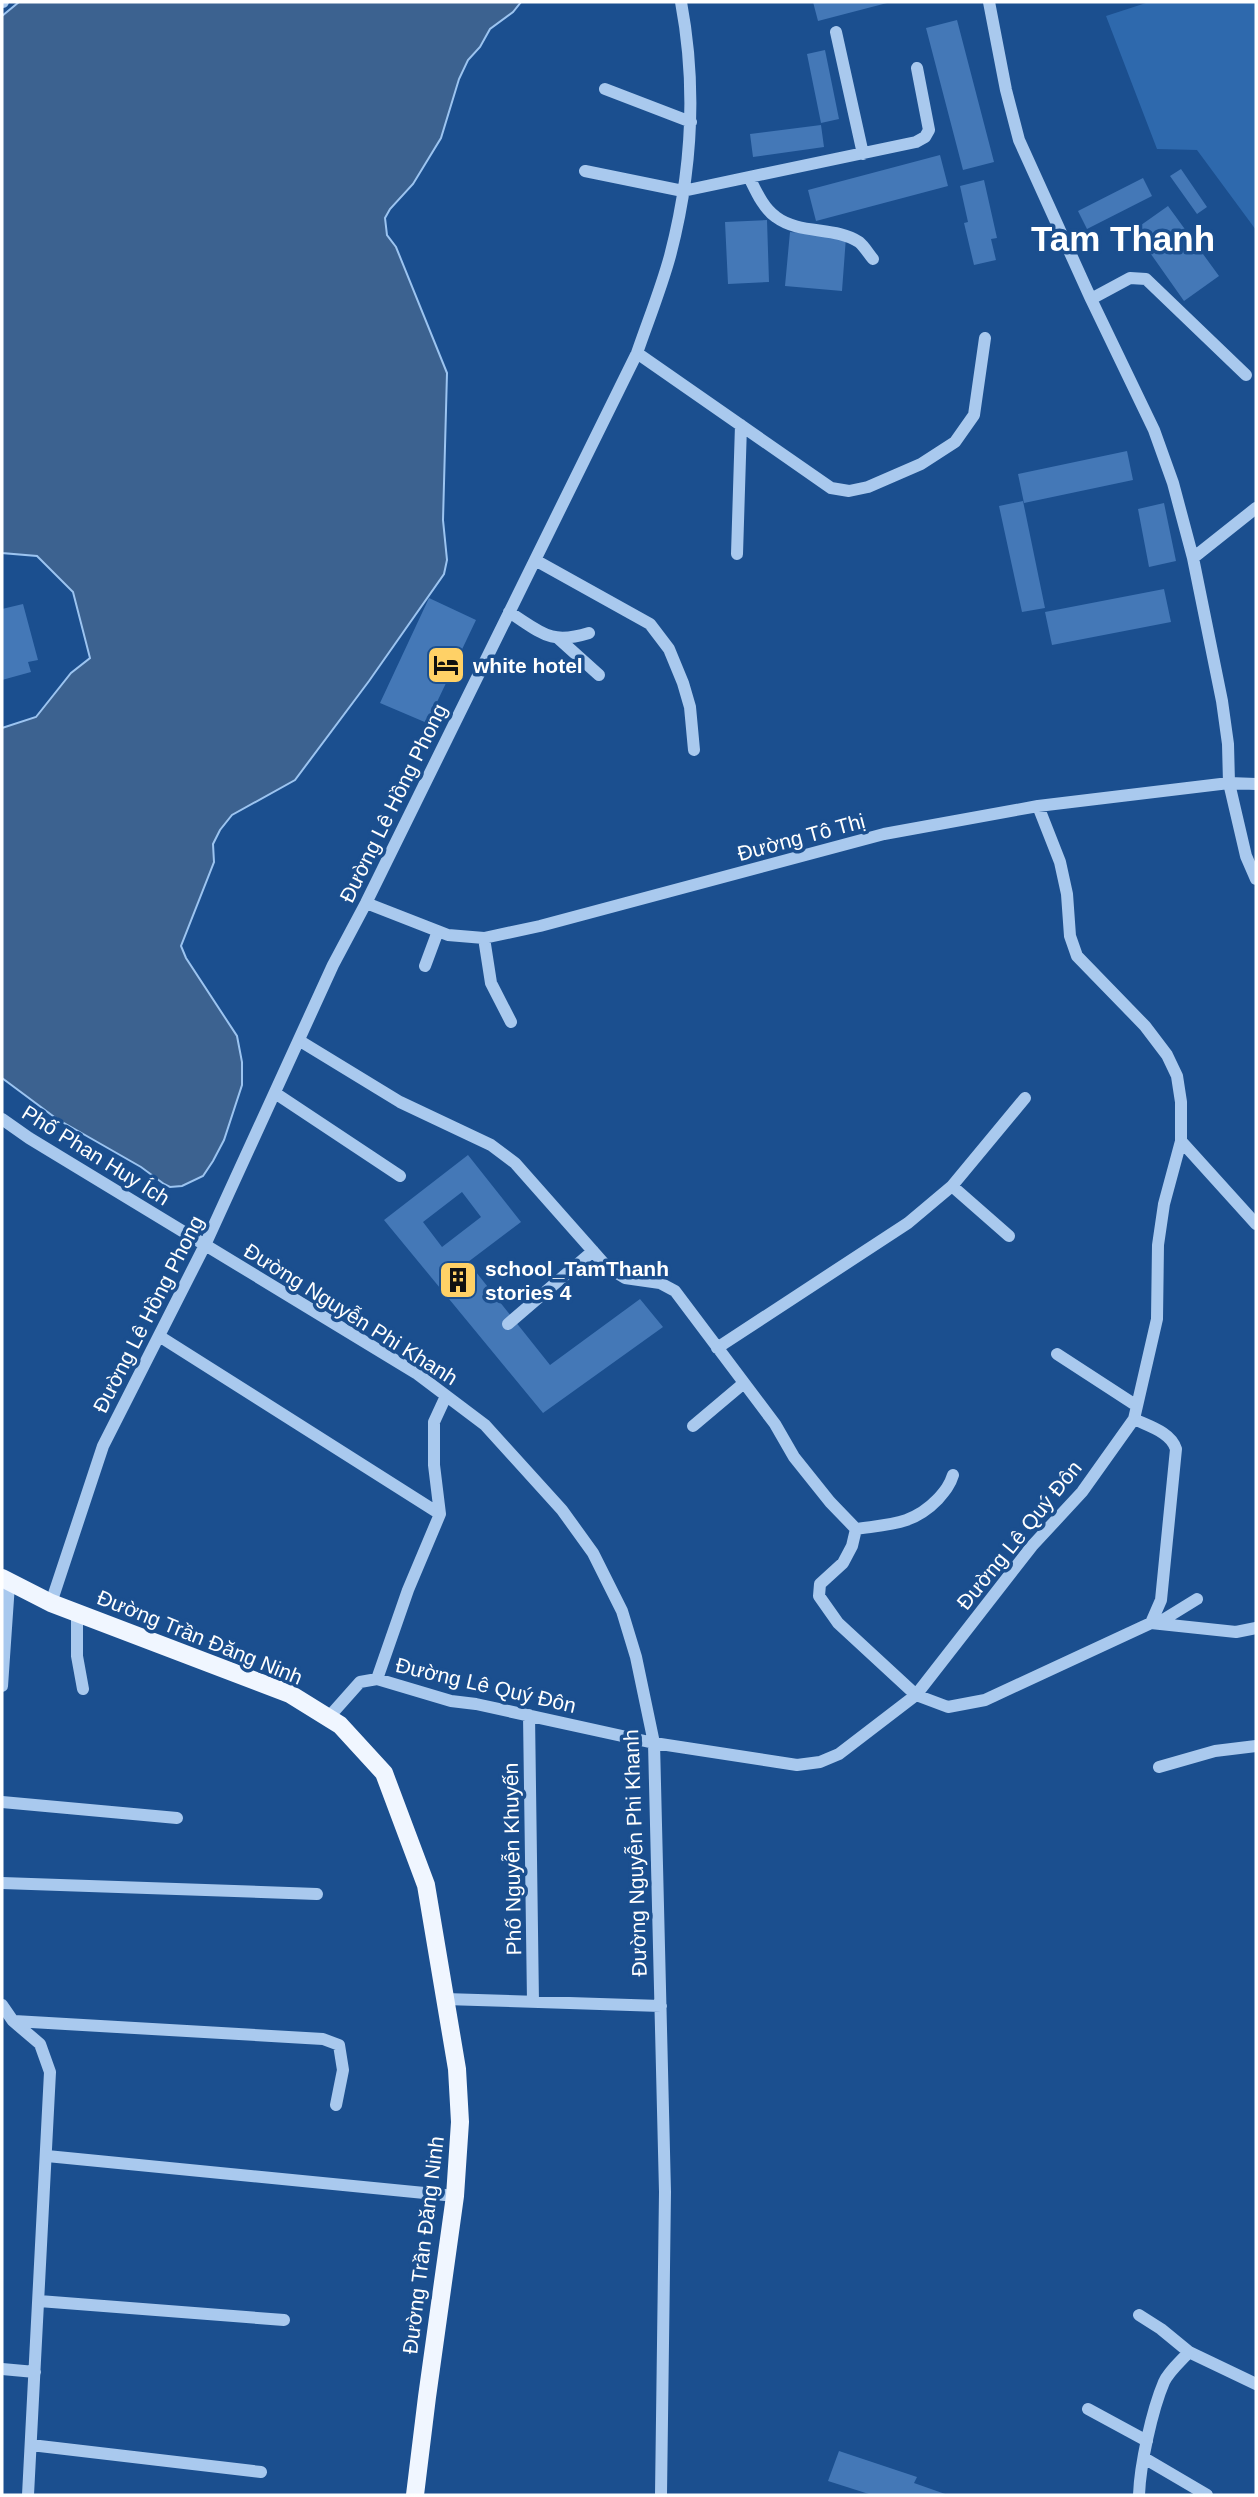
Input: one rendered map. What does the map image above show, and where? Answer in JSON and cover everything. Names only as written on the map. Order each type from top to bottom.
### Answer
[{"type":"main road","name":"Đường Trần Đăng Ninh","points":[[6,1581],[51,1603],[290,1695],[340,1725],[384,1773],[426,1885],[457,2069],[460,2122],[455,2196],[415,2495]]},
{"type":"street","name":"Đường Lê Hồng Phong","points":[[51,1603],[103,1446],[205,1245],[300,1041],[332,965],[366,903],[638,353],[670,257],[683,191],[691,122],[690,47],[681,2]]},
{"type":"street","points":[[989,2],[1019,140],[1154,430],[1173,484],[1193,558],[1222,701],[1228,744],[1229,783],[1246,856],[1256,879]]},
{"type":"street","points":[[836,32],[863,154]]},
{"type":"street","points":[[585,172],[683,191],[916,142],[925,137],[929,130],[917,68]]},
{"type":"street","points":[[605,89],[691,122]]},
{"type":"street","points":[[749,177],[764,204],[777,218],[802,228],[844,235],[860,243],[873,258]]},
{"type":"street","points":[[1091,299],[1130,278],[1146,279],[1247,375]]},
{"type":"street","points":[[638,353],[831,488],[849,491],[921,464],[955,442],[974,415],[985,338]]},
{"type":"street","points":[[737,554],[741,425]]},
{"type":"street","points":[[1193,558],[1256,508]]},
{"type":"street","points":[[534,561],[650,624],[669,649],[683,683],[690,707],[694,750]]},
{"type":"street","points":[[509,612],[551,637],[559,639],[589,632]]},
{"type":"street","points":[[559,639],[600,675]]},
{"type":"street","name":"Đường Tô Thị","points":[[366,903],[448,935],[484,938],[540,926],[884,834],[1038,806],[1229,783],[1256,784]]},
{"type":"street","name":"Đường Lê Quý Đôn","points":[[328,1718],[360,1682],[377,1679],[451,1701],[654,1743],[797,1765],[820,1762],[839,1754],[916,1695],[1032,1546],[1082,1492],[1134,1419],[1157,1319],[1158,1245],[1164,1204],[1181,1141],[1181,1102],[1177,1076],[1167,1055],[1145,1026],[1077,956],[1070,936],[1068,894],[1060,862],[1038,806]]},
{"type":"street","points":[[425,966],[438,931]]},
{"type":"street","points":[[484,938],[491,984],[511,1022]]},
{"type":"street","points":[[300,1041],[400,1102],[491,1145],[515,1163],[607,1267],[625,1278],[660,1283],[675,1291],[775,1424],[801,1466],[856,1529]]},
{"type":"street","points":[[275,1093],[400,1176]]},
{"type":"street","points":[[717,1348],[908,1223],[952,1186],[1025,1098]]},
{"type":"street","name":"Phố Phan Huy Ích","points":[[2,1119],[205,1245]]},
{"type":"street","points":[[1181,1141],[1256,1224]]},
{"type":"street","points":[[952,1186],[1009,1236]]},
{"type":"street","name":"Đường Nguyễn Phi Khanh","points":[[205,1245],[416,1373],[485,1425],[562,1510],[593,1553],[622,1611],[636,1657],[654,1743],[666,2192],[661,2495]]},
{"type":"street","points":[[508,1324],[593,1251]]},
{"type":"street","points":[[159,1336],[440,1514]]},
{"type":"street","points":[[1058,1354],[1137,1406]]},
{"type":"street","points":[[693,1426],[744,1384]]},
{"type":"street","points":[[377,1679],[408,1590],[440,1514],[434,1465],[434,1422],[446,1396]]},
{"type":"street","points":[[1134,1419],[1166,1434],[1174,1442],[1176,1449],[1171,1473],[1161,1600],[1155,1623]]},
{"type":"street","points":[[856,1529],[909,1521],[929,1509],[951,1483],[953,1475]]},
{"type":"street","points":[[856,1529],[852,1546],[843,1563],[820,1584],[819,1596],[838,1623],[916,1695],[948,1707],[985,1700],[1155,1623],[1197,1599]]},
{"type":"street","points":[[2,1686],[6,1581]]},
{"type":"street","points":[[77,1613],[77,1656],[83,1689]]},
{"type":"street","points":[[1155,1623],[1236,1632],[1256,1629]]},
{"type":"street","name":"Phố Nguyễn Khuyến","points":[[529,1715],[533,2002]]},
{"type":"street","points":[[1160,1767],[1215,1751],[1256,1745]]},
{"type":"street","points":[[2,1802],[177,1818]]},
{"type":"street","points":[[2,1883],[317,1894]]},
{"type":"street","points":[[445,1999],[660,2006]]},
{"type":"street","points":[[3,2007],[13,2021],[40,2044],[50,2072],[28,2495]]},
{"type":"street","points":[[13,2021],[323,2039],[339,2045],[343,2070],[336,2105]]},
{"type":"street","points":[[47,2156],[455,2196]]},
{"type":"street","points":[[39,2301],[284,2320]]},
{"type":"street","points":[[1139,2315],[1161,2329],[1189,2353],[1256,2384]]},
{"type":"street","points":[[1139,2495],[1147,2441],[1164,2383],[1170,2372],[1189,2353]]},
{"type":"street","points":[[2,2369],[35,2372]]},
{"type":"street","points":[[1088,2409],[1147,2441]]},
{"type":"street","points":[[31,2445],[261,2472]]},
{"type":"street","points":[[1144,2458],[1208,2495]]},
{"type":"shaded area","points":[[19,2],[521,2],[513,12],[490,29],[480,47],[468,60],[459,79],[441,138],[413,184],[385,218],[387,235],[396,247],[447,373],[443,520],[447,560],[444,574],[295,780],[232,815],[213,844],[214,862],[181,946],[237,1036],[242,1062],[242,1085],[224,1140],[213,1161],[203,1176],[182,1186],[170,1187],[164,1184],[141,1167],[57,1119],[2,1078],[2,728],[36,717],[71,673],[90,658],[73,592],[37,556],[2,553],[2,16]]},
{"type":"shaded area","points":[[1149,2],[1256,2],[1256,230],[1197,150],[1157,149],[1106,16]]},
{"type":"building","points":[[813,2],[887,2],[887,3],[818,21]]},
{"type":"building","points":[[957,20],[994,162],[963,170],[926,28]]},
{"type":"building","points":[[825,50],[839,119],[821,123],[807,54]]},
{"type":"building","points":[[821,125],[824,147],[753,157],[750,134]]},
{"type":"building","points":[[940,155],[948,186],[816,221],[808,190]]},
{"type":"building","points":[[1181,169],[1207,207],[1197,214],[1170,176]]},
{"type":"building","points":[[1143,178],[1152,196],[1087,229],[1078,211]]},
{"type":"building","points":[[984,180],[997,238],[991,239],[996,260],[974,265],[964,223],[968,222],[960,186]]},
{"type":"building","points":[[1168,206],[1219,276],[1184,301],[1134,230]]},
{"type":"building","points":[[767,220],[769,282],[728,284],[725,222]]},
{"type":"building","points":[[790,232],[846,237],[842,291],[785,286]]},
{"type":"building","points":[[1127,451],[1133,480],[1024,503],[1018,474]]},
{"type":"building","points":[[1023,501],[1045,608],[1022,612],[999,506]]},
{"type":"building","points":[[1164,503],[1176,561],[1149,567],[1138,509]]},
{"type":"building","points":[[1164,589],[1171,622],[1052,645],[1045,612]]},
{"type":"building","points":[[429,598],[476,620],[427,723],[380,703]]},
{"type":"building","points":[[23,604],[38,660],[28,662],[31,672],[2,680],[2,609]]},
{"type":"building","name":"school_TamThanh stories 4","points":[[468,1155],[521,1222],[468,1262],[550,1365],[640,1299],[663,1327],[543,1413],[384,1220]],"holes":[[[462,1192],[481,1217],[442,1247],[423,1222]]]},
{"type":"building","points":[[839,2451],[917,2477],[914,2483],[948,2495],[872,2495],[828,2481]]},
{"type":"place","name":"white hotel","points":[[446,665]]},
{"type":"place","name":"school_TamThanh stories 4","points":[[458,1280]]},
{"type":"district","name":"Tam Thanh","points":[[1123,238]]}]
